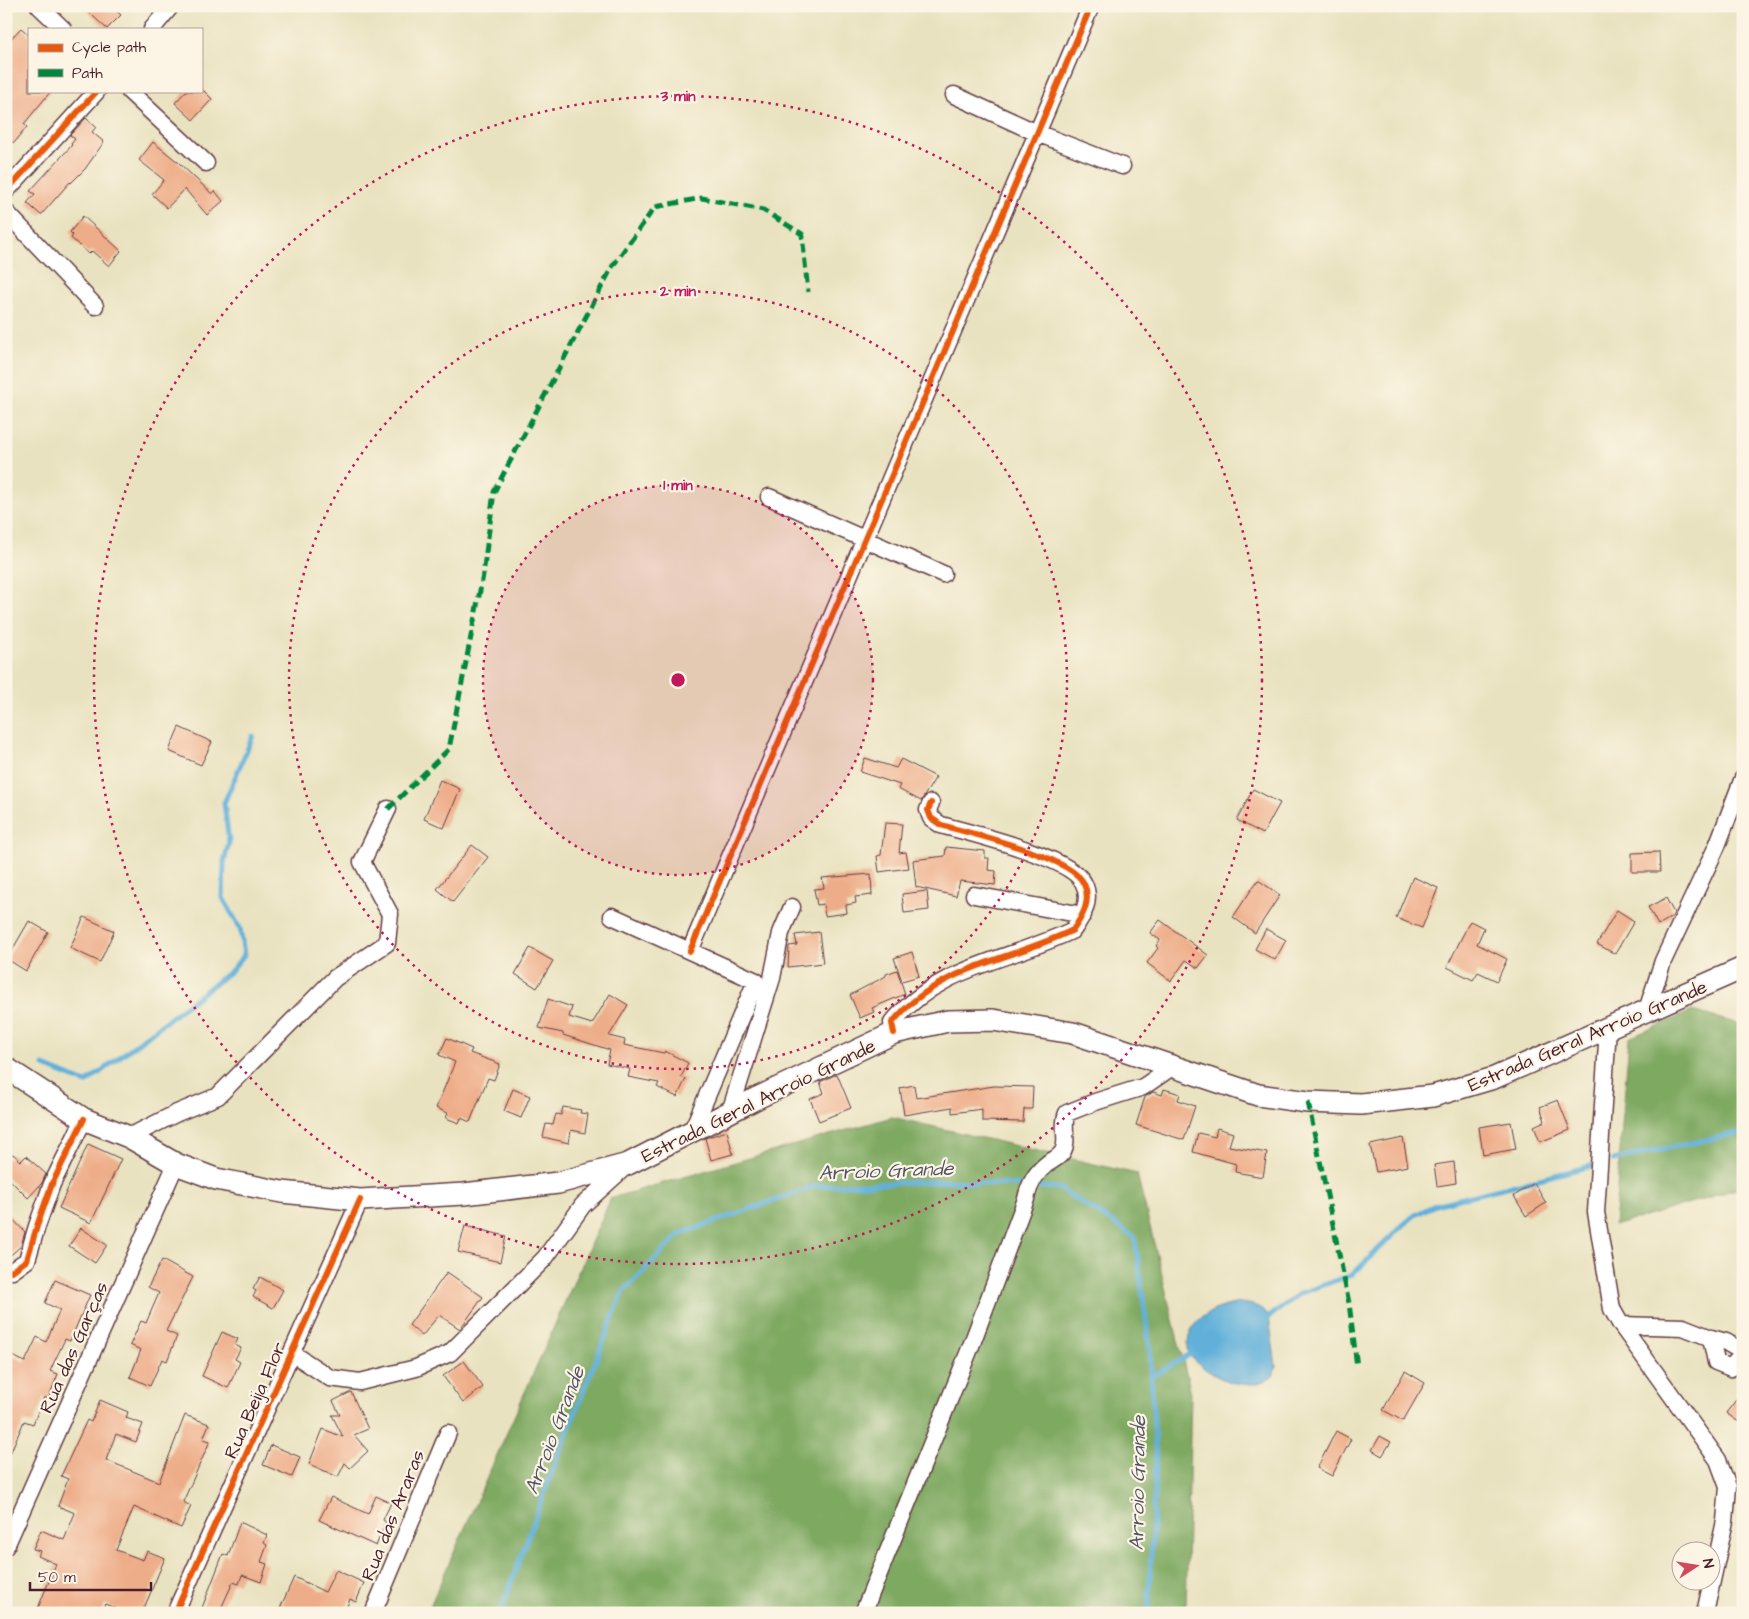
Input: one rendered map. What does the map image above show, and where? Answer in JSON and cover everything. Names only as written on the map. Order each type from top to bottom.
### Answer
[{"type":"main road","name":"Estrada Geral Arroio Grande","points":[[6,1068],[84,1119],[129,1137],[176,1164],[225,1181],[282,1192],[360,1200],[464,1194],[558,1183],[628,1164],[730,1112],[894,1033],[948,1021],[993,1020],[1073,1033],[1258,1095],[1308,1102],[1361,1104],[1433,1096],[1494,1078],[1743,968]]},
{"type":"street","points":[[39,6],[62,28]]},
{"type":"street","points":[[153,28],[171,6]]},
{"type":"street","points":[[690,951],[1091,6]]},
{"type":"street","points":[[6,191],[96,92]]},
{"type":"street","points":[[130,92],[206,163]]},
{"type":"street","points":[[954,95],[1037,133],[1122,166]]},
{"type":"street","points":[[6,212],[95,306]]},
{"type":"street","points":[[769,497],[943,574]]},
{"type":"street","points":[[1647,1010],[1663,961],[1717,846],[1743,778]]},
{"type":"street","points":[[894,1033],[892,1023],[918,995],[947,978],[1073,930],[1083,915],[1087,896],[1084,884],[1076,874],[1018,847],[941,824],[931,818],[928,810],[931,803]]},
{"type":"street","points":[[129,1137],[218,1096],[336,978],[387,942],[390,914],[362,862],[388,809]]},
{"type":"street","points":[[974,895],[1083,915]]},
{"type":"street","points":[[730,1112],[772,978],[781,933],[792,907]]},
{"type":"street","points":[[612,916],[756,981],[692,1131]]},
{"type":"street","points":[[1608,1028],[1596,1212],[1612,1309],[1718,1460],[1728,1487],[1725,1520],[1705,1613]]},
{"type":"street","points":[[863,1613],[971,1346],[1026,1199],[1030,1182],[1047,1164],[1062,1153],[1066,1144],[1064,1126],[1067,1113],[1094,1102],[1143,1087],[1172,1067]]},
{"type":"street","points":[[6,1271],[12,1271],[27,1260],[36,1226],[52,1184],[84,1119]]},
{"type":"street","name":"Rua das Garças","points":[[6,1546],[176,1164]]},
{"type":"street","points":[[292,1353],[330,1378],[360,1382],[416,1368],[450,1353],[544,1258],[583,1205],[628,1164]]},
{"type":"street","name":"Rua Beija Flor","points":[[175,1613],[360,1200]]},
{"type":"street","points":[[1622,1325],[1683,1326],[1711,1338],[1716,1362],[1731,1368],[1743,1352]]},
{"type":"street","name":"Rua das Araras","points":[[373,1613],[448,1433]]},
{"type":"green space","points":[[1692,1011],[1743,1025],[1743,1187],[1614,1226],[1629,1038]]},
{"type":"green space","points":[[892,1117],[1137,1174],[1191,1393],[1186,1613],[427,1613],[611,1198]]},
{"type":"water","points":[[1240,1303],[1256,1306],[1269,1317],[1276,1366],[1273,1377],[1261,1382],[1239,1384],[1228,1381],[1207,1370],[1189,1355],[1188,1343],[1194,1325],[1201,1318],[1219,1308]]},
{"type":"building","points":[[82,6],[111,6],[121,15],[106,28]]},
{"type":"building","points":[[21,28],[28,34],[28,92],[50,92],[24,124],[27,127],[14,143],[6,137],[6,44]]},
{"type":"building","points":[[204,91],[212,99],[193,120],[175,103],[185,92]]},
{"type":"building","points":[[86,118],[96,127],[92,132],[104,142],[85,169],[70,182],[41,215],[27,203],[35,194],[30,191],[72,145],[75,139],[70,135]]},
{"type":"building","points":[[153,142],[178,162],[212,194],[215,191],[223,201],[207,215],[185,189],[167,208],[152,194],[164,180],[139,160]]},
{"type":"building","points":[[83,216],[121,251],[109,266],[92,251],[89,254],[71,238],[73,235],[70,232]]},
{"type":"building","points":[[179,727],[212,742],[201,765],[169,751]]},
{"type":"building","points":[[865,758],[896,768],[901,759],[936,777],[921,801],[898,789],[900,785],[860,772]]},
{"type":"building","points":[[440,780],[460,789],[444,828],[424,819]]},
{"type":"building","points":[[1253,789],[1280,803],[1263,834],[1237,820]]},
{"type":"building","points":[[885,823],[902,824],[899,853],[906,852],[909,868],[879,872],[877,856],[881,855]]},
{"type":"building","points":[[472,845],[488,857],[453,902],[437,889]]},
{"type":"building","points":[[946,847],[985,851],[985,858],[989,858],[988,870],[996,871],[995,885],[960,881],[956,896],[916,887],[913,860],[945,856]]},
{"type":"building","points":[[1659,852],[1660,872],[1632,872],[1632,853]]},
{"type":"building","points":[[871,874],[872,895],[855,897],[856,903],[846,905],[847,913],[825,916],[823,904],[817,905],[814,889],[824,888],[822,878]]},
{"type":"building","points":[[1413,877],[1438,888],[1422,928],[1396,918]]},
{"type":"building","points":[[1258,880],[1280,895],[1255,933],[1233,917]]},
{"type":"building","points":[[927,891],[929,910],[904,913],[902,894]]},
{"type":"building","points":[[1666,898],[1674,913],[1672,917],[1658,925],[1648,907]]},
{"type":"building","points":[[1617,910],[1634,921],[1615,954],[1597,944]]},
{"type":"building","points":[[84,917],[114,931],[100,962],[70,948]]},
{"type":"building","points":[[1160,920],[1208,955],[1198,968],[1186,960],[1171,981],[1147,963],[1158,948],[1156,946],[1160,940],[1150,933]]},
{"type":"building","points":[[29,921],[48,932],[26,971],[7,959]]},
{"type":"building","points":[[1470,921],[1484,928],[1477,944],[1507,959],[1497,981],[1478,972],[1473,980],[1447,967]]},
{"type":"building","points":[[1266,929],[1286,940],[1275,960],[1255,949]]},
{"type":"building","points":[[819,932],[823,963],[788,967],[789,946],[797,945],[795,935]]},
{"type":"building","points":[[530,948],[553,961],[537,988],[515,974]]},
{"type":"building","points":[[912,952],[919,976],[902,981],[894,958]]},
{"type":"building","points":[[897,970],[905,994],[872,1008],[874,1012],[860,1018],[850,995],[886,976],[886,974]]},
{"type":"building","points":[[610,994],[628,1005],[609,1036],[625,1040],[624,1045],[664,1053],[665,1051],[688,1063],[681,1077],[686,1079],[677,1097],[657,1087],[659,1083],[628,1077],[630,1069],[607,1064],[610,1050],[563,1035],[563,1033],[539,1028],[548,999],[572,1007],[569,1017],[592,1024]]},
{"type":"building","points":[[447,1038],[472,1049],[470,1053],[500,1064],[494,1080],[488,1078],[470,1122],[461,1118],[459,1123],[446,1118],[448,1113],[436,1108],[455,1062],[439,1055]]},
{"type":"building","points":[[837,1074],[851,1108],[819,1121],[810,1099],[824,1093],[820,1082]]},
{"type":"building","points":[[914,1085],[916,1098],[994,1086],[1033,1087],[1032,1109],[1024,1109],[1023,1122],[982,1121],[982,1109],[952,1113],[952,1107],[904,1115],[900,1088]]},
{"type":"building","points":[[513,1089],[530,1096],[521,1118],[504,1111]]},
{"type":"building","points":[[1164,1089],[1180,1094],[1178,1100],[1195,1106],[1184,1140],[1136,1125],[1145,1097],[1153,1092],[1162,1095]]},
{"type":"building","points":[[1558,1100],[1570,1130],[1540,1142],[1534,1126],[1545,1121],[1540,1107]]},
{"type":"building","points":[[563,1107],[581,1110],[580,1113],[588,1114],[585,1133],[571,1130],[569,1143],[543,1137],[546,1124],[553,1125],[556,1114],[561,1115]]},
{"type":"building","points":[[1511,1122],[1516,1149],[1483,1155],[1479,1127]]},
{"type":"building","points":[[1217,1128],[1233,1133],[1229,1146],[1267,1153],[1263,1177],[1235,1172],[1236,1164],[1193,1152],[1198,1133],[1215,1137]]},
{"type":"building","points":[[727,1131],[733,1154],[711,1160],[705,1138]]},
{"type":"building","points":[[1403,1138],[1408,1166],[1376,1172],[1370,1145]]},
{"type":"building","points":[[88,1144],[121,1159],[91,1223],[59,1208]]},
{"type":"building","points":[[13,1154],[21,1161],[26,1156],[46,1174],[42,1183],[28,1198],[6,1176],[6,1161]]},
{"type":"building","points":[[1454,1162],[1456,1183],[1437,1186],[1434,1165]]},
{"type":"building","points":[[1534,1183],[1546,1203],[1526,1216],[1514,1196]]},
{"type":"building","points":[[6,1212],[25,1232],[21,1246],[6,1259]]},
{"type":"building","points":[[465,1226],[506,1236],[500,1262],[458,1252]]},
{"type":"building","points":[[81,1228],[107,1245],[95,1263],[69,1246]]},
{"type":"building","points":[[162,1260],[193,1277],[166,1331],[177,1336],[167,1361],[162,1359],[150,1386],[130,1377],[141,1350],[130,1345],[141,1321],[146,1323],[159,1293],[148,1287]]},
{"type":"building","points":[[447,1272],[483,1297],[460,1329],[439,1315],[422,1336],[409,1325]]},
{"type":"building","points":[[260,1277],[283,1290],[273,1308],[253,1297],[256,1291],[253,1289]]},
{"type":"building","points":[[55,1280],[90,1295],[70,1341],[65,1339],[50,1371],[58,1374],[48,1399],[44,1397],[33,1424],[24,1421],[6,1463],[6,1353],[25,1362],[37,1337],[46,1342],[60,1310],[45,1303]]},
{"type":"building","points":[[222,1332],[238,1339],[235,1345],[241,1348],[235,1359],[240,1362],[228,1388],[202,1376]]},
{"type":"building","points":[[464,1361],[483,1387],[463,1403],[443,1376]]},
{"type":"building","points":[[1405,1371],[1425,1383],[1403,1421],[1383,1410]]},
{"type":"building","points":[[1743,1391],[1743,1425],[1726,1413]]},
{"type":"building","points":[[351,1392],[368,1429],[354,1435],[368,1451],[350,1468],[345,1463],[338,1477],[309,1464],[323,1429],[343,1437],[332,1415],[340,1415],[333,1401]]},
{"type":"building","points":[[100,1400],[128,1412],[126,1418],[143,1424],[136,1442],[116,1434],[106,1460],[159,1482],[185,1415],[209,1424],[203,1439],[210,1441],[183,1502],[191,1506],[181,1528],[134,1507],[116,1550],[143,1560],[147,1551],[165,1558],[142,1613],[128,1613],[105,1604],[100,1613],[36,1613],[56,1564],[38,1556],[40,1551],[33,1549],[41,1530],[64,1540],[75,1513],[58,1506],[68,1479],[61,1476],[87,1420],[91,1422]]},
{"type":"building","points":[[1336,1431],[1351,1439],[1332,1476],[1317,1468]]},
{"type":"building","points":[[1380,1436],[1391,1442],[1382,1456],[1372,1450]]},
{"type":"building","points":[[271,1445],[300,1457],[292,1477],[263,1465]]},
{"type":"building","points":[[376,1496],[391,1503],[383,1520],[386,1522],[376,1546],[319,1520],[331,1497],[368,1514]]},
{"type":"building","points":[[240,1522],[267,1535],[264,1543],[267,1545],[261,1562],[267,1564],[261,1582],[242,1575],[239,1584],[233,1582],[219,1613],[200,1613],[223,1554],[228,1556]]},
{"type":"building","points":[[336,1570],[364,1583],[356,1602],[350,1599],[344,1613],[278,1613],[294,1577],[325,1592]]},
{"type":"waterway","points":[[44,1066],[86,1083],[231,971],[244,955],[240,928],[223,898],[224,862],[229,842],[224,803],[253,736]]},
{"type":"waterway","points":[[1613,1160],[1743,1132]]},
{"type":"waterway","points":[[1269,1317],[1301,1293],[1352,1275],[1403,1225],[1415,1215],[1435,1205],[1595,1165]]},
{"type":"waterway","name":"Arroio Grande","points":[[500,1613],[556,1461],[623,1292],[680,1234],[815,1186],[950,1181],[1059,1188],[1135,1237],[1150,1350],[1156,1464],[1148,1613]]},
{"type":"waterway","points":[[1151,1377],[1189,1355]]},
{"type":"marked path","points":[[388,809],[449,749],[483,575],[494,492],[612,267],[655,207],[702,198],[763,210],[802,234],[808,292]]},
{"type":"marked path","points":[[1308,1102],[1349,1303],[1357,1367]]},
{"type":"cycle path","points":[[690,951],[1091,6]]},
{"type":"cycle path","points":[[6,191],[96,92]]},
{"type":"cycle path","points":[[894,1033],[892,1023],[931,988],[976,966],[1049,941],[1073,930],[1083,914],[1087,897],[1084,884],[1076,874],[1061,865],[1019,847],[941,825],[931,818],[928,810],[931,803]]},
{"type":"cycle path","points":[[6,1271],[12,1271],[27,1260],[52,1184],[84,1119]]},
{"type":"cycle path","points":[[175,1613],[360,1200]]}]
